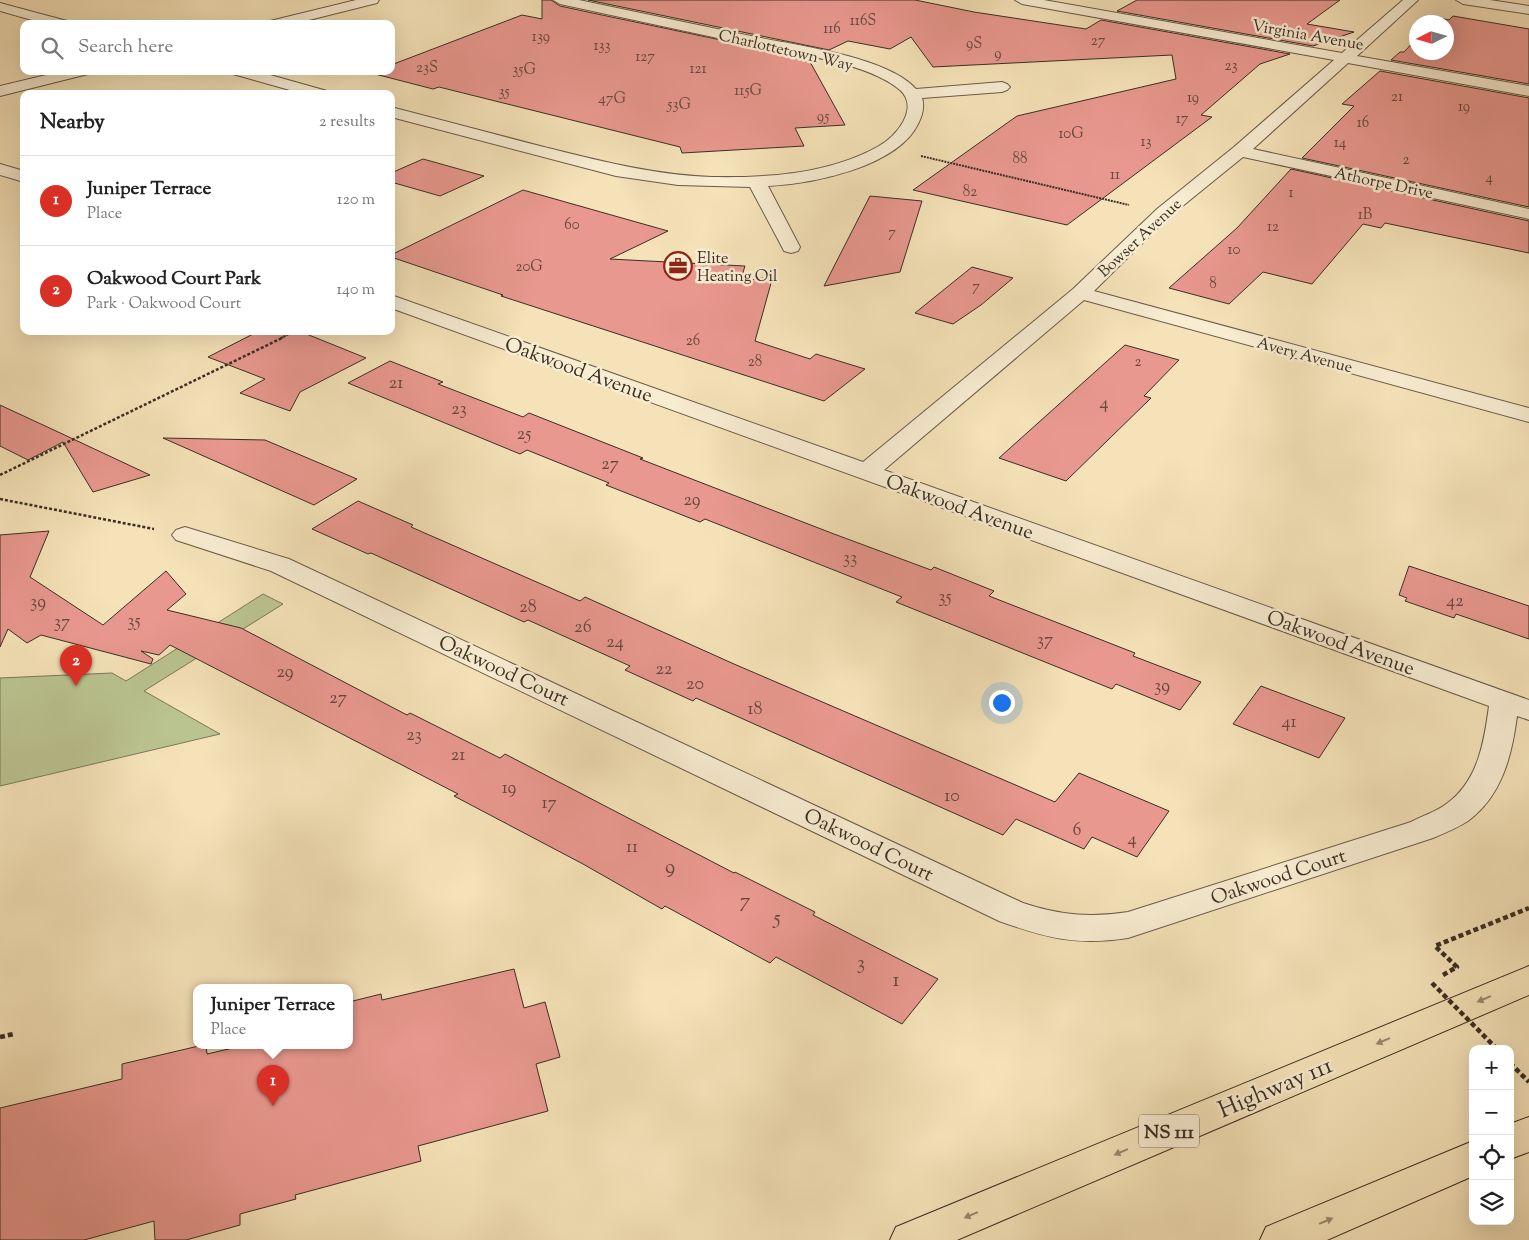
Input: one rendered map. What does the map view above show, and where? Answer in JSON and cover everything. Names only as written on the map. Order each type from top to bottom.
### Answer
[{"type":"highway","name":"Highway 111","points":[[910,1240],[1529,980]]},
{"type":"highway","points":[[1514,1140],[1529,1134]]},
{"type":"highway","points":[[1281,1240],[1469,1160]]},
{"type":"street","points":[[291,20],[372,0]]},
{"type":"street","name":"Charlottetown Way","points":[[560,0],[844,60],[899,83],[912,94]]},
{"type":"street","name":"Virginia Avenue","points":[[1022,0],[1529,91]]},
{"type":"street","name":"Bowser Avenue","points":[[865,472],[1080,293],[1163,213],[1240,151],[1411,0]]},
{"type":"street","points":[[1462,0],[1529,10]]},
{"type":"street","points":[[0,7],[47,20]]},
{"type":"street","points":[[0,91],[66,75]]},
{"type":"street","points":[[253,75],[307,90]]},
{"type":"street","points":[[395,113],[616,171],[686,180],[756,181],[820,174],[855,164],[889,148],[909,128],[915,105],[912,94],[1002,87]]},
{"type":"street","name":"Athorpe Drive","points":[[1240,151],[1529,214]]},
{"type":"street","points":[[0,168],[20,175]]},
{"type":"street","points":[[756,181],[791,247]]},
{"type":"street","name":"Avery Avenue","points":[[1080,293],[1529,414]]},
{"type":"street","name":"Oakwood Avenue","points":[[395,302],[1516,705]]},
{"type":"street","name":"Oakwood Court","points":[[185,535],[280,565],[1011,912],[1067,930],[1098,930],[1128,925],[1422,830],[1458,812],[1481,790],[1492,765],[1500,732],[1516,705]]},
{"type":"path","points":[[889,148],[1163,213]]},
{"type":"path","points":[[0,475],[287,335]]},
{"type":"path","points":[[0,499],[185,535]]},
{"type":"path","points":[[1493,1045],[1432,982],[1457,966],[1435,946],[1529,908]]},
{"type":"path","points":[[0,1037],[14,1034]]},
{"type":"path","points":[[1514,1067],[1529,1082]]},
{"type":"green space","points":[[263,594],[283,604],[144,691],[220,734],[0,786],[0,678],[112,673],[126,681]]},
{"type":"building","points":[[542,0],[551,0],[560,6],[811,59],[809,60],[845,125],[795,128],[804,146],[682,153],[680,147],[439,87],[433,89],[379,75],[395,75],[395,63],[522,15],[542,19]]},
{"type":"building","points":[[588,0],[915,0],[974,12],[1086,29],[1101,20],[1290,54],[1260,64],[1201,115],[1212,117],[1067,225],[913,190],[1017,116],[1176,79],[1172,55],[933,67],[911,37],[890,49],[848,41],[829,50]]},
{"type":"building","points":[[1137,0],[1340,0],[1307,24],[1354,32],[1313,46],[1117,11]]},
{"type":"building","points":[[1454,16],[1529,29],[1529,84],[1391,60],[1400,52],[1404,52],[1409,47],[1409,60],[1454,60]]},
{"type":"building","points":[[1380,71],[1529,98],[1529,207],[1302,158],[1354,106],[1342,104]]},
{"type":"building","points":[[423,159],[484,176],[440,196],[395,183],[395,171]]},
{"type":"building","points":[[1291,169],[1529,221],[1529,253],[1385,223],[1381,228],[1363,224],[1312,284],[1263,272],[1229,304],[1169,288],[1237,228]]},
{"type":"building","points":[[523,190],[668,231],[610,259],[745,266],[740,282],[773,276],[755,341],[810,359],[816,354],[865,369],[824,401],[501,296],[503,295],[395,258],[395,253]]},
{"type":"building","points":[[870,196],[922,201],[900,272],[824,286]]},
{"type":"building","points":[[972,267],[1013,278],[981,305],[953,324],[915,313]]},
{"type":"building","points":[[251,335],[309,335],[366,358],[300,392],[290,411],[240,393],[265,379],[208,357]]},
{"type":"building","points":[[1125,345],[1179,360],[1144,396],[1151,398],[1066,481],[999,458]]},
{"type":"building","points":[[390,361],[443,382],[438,384],[523,417],[529,413],[643,458],[640,459],[834,534],[931,570],[934,567],[994,591],[989,596],[1135,653],[1133,656],[1201,682],[1180,710],[1116,684],[1112,689],[896,602],[902,597],[705,519],[700,522],[606,485],[609,483],[527,450],[520,454],[348,383]]},
{"type":"building","points":[[0,405],[150,475],[93,492],[63,442],[28,460],[0,446]]},
{"type":"building","points":[[163,438],[265,440],[357,479],[314,505]]},
{"type":"building","points":[[358,501],[413,525],[411,527],[580,601],[585,597],[734,664],[1055,802],[1079,773],[1169,811],[1137,857],[1092,837],[1084,849],[1016,819],[1003,835],[696,698],[693,701],[625,670],[630,666],[528,620],[524,622],[371,553],[368,554],[312,529]]},
{"type":"building","points":[[49,531],[30,577],[103,625],[166,571],[186,594],[167,610],[241,628],[407,715],[410,713],[500,758],[505,754],[734,873],[815,912],[813,915],[938,979],[902,1024],[776,957],[770,963],[665,906],[662,909],[583,864],[454,796],[458,794],[170,645],[159,655],[141,651],[153,659],[151,664],[41,635],[27,643],[8,629],[0,647],[0,535]]},
{"type":"building","points":[[1409,566],[1529,606],[1529,639],[1456,614],[1454,618],[1405,601],[1407,598],[1399,595]]},
{"type":"building","points":[[1261,686],[1345,718],[1319,758],[1233,724]]},
{"type":"building","points":[[514,969],[524,1008],[545,1002],[560,1057],[536,1064],[548,1111],[418,1146],[421,1161],[295,1195],[296,1199],[240,1214],[240,1225],[186,1240],[155,1240],[154,1221],[84,1240],[0,1240],[0,1108],[122,1079],[122,1064],[193,1047],[193,1049],[206,1049],[207,1054],[229,1049],[353,1049],[353,1001],[381,994],[382,1000]]},
{"type":"place","name":"Elite Heating Oil","points":[[678,266]]},
{"type":"place","name":"Oakwood Court Park","points":[[76,686]]},
{"type":"place","name":"Juniper Terrace","points":[[273,1106]]}]
